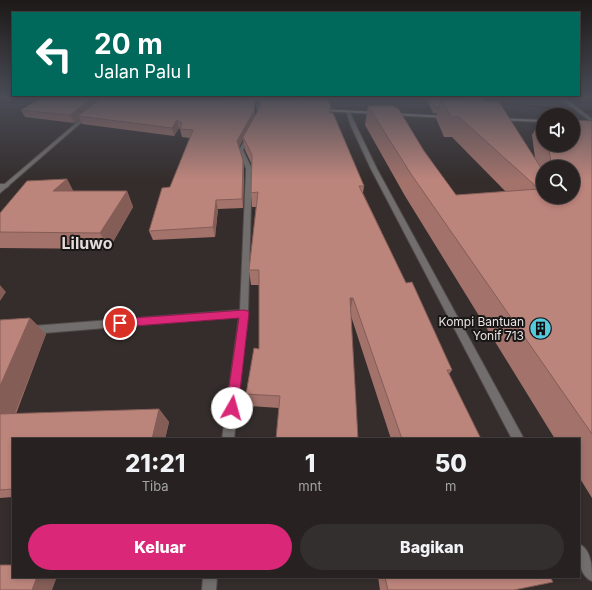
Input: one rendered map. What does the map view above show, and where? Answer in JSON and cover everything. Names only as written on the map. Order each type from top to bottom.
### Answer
[{"type":"street","points":[[0,191],[3,186],[77,125]]},
{"type":"street","points":[[228,438],[244,313],[249,169],[241,150],[255,125]]},
{"type":"street","points":[[352,125],[466,345],[517,438]]},
{"type":"street","points":[[21,330],[244,313]]},
{"type":"street","points":[[580,553],[592,574]]},
{"type":"street","points":[[209,590],[210,578]]},
{"type":"building","points":[[145,125],[174,125],[172,128]]},
{"type":"building","points":[[181,125],[246,125],[237,141],[243,160],[242,199],[216,200],[213,227],[149,231],[162,188],[170,187],[193,130],[180,129]]},
{"type":"building","points":[[250,125],[338,125],[364,186],[359,186],[406,283],[412,282],[452,370],[447,370],[481,438],[402,438],[353,298],[350,298],[358,438],[276,438],[280,396],[246,394],[254,348],[259,349],[259,270],[249,270],[258,192],[251,193],[252,155],[243,137]]},
{"type":"building","name":"Kompi Bantuan Yonif 713","points":[[380,125],[408,125],[424,151],[456,195],[536,189],[536,204],[580,204],[580,160],[551,160],[549,152],[580,152],[580,125],[592,125],[592,434],[411,174]]},
{"type":"building","name":"Kompi Bantuan Yonif 713","points":[[467,125],[513,125],[536,160],[536,186]]},
{"type":"building","points":[[67,179],[53,191],[127,191],[100,233],[0,232],[0,213],[27,181]]},
{"type":"building","points":[[30,318],[0,386],[0,320]]},
{"type":"building","points":[[159,409],[152,438],[12,438],[12,489],[0,490],[0,414]]},
{"type":"building","points":[[0,565],[12,565],[12,578],[37,578],[32,590],[0,590]]},
{"type":"building","points":[[385,578],[551,578],[553,582],[514,590],[388,590]]},
{"type":"place","name":"Kompi Bantuan Yonif 713","points":[[540,329]]},
{"type":"district","name":"Liluwo","points":[[87,243]]},
{"type":"route","points":[[120,323],[244,313],[232,408]]}]
